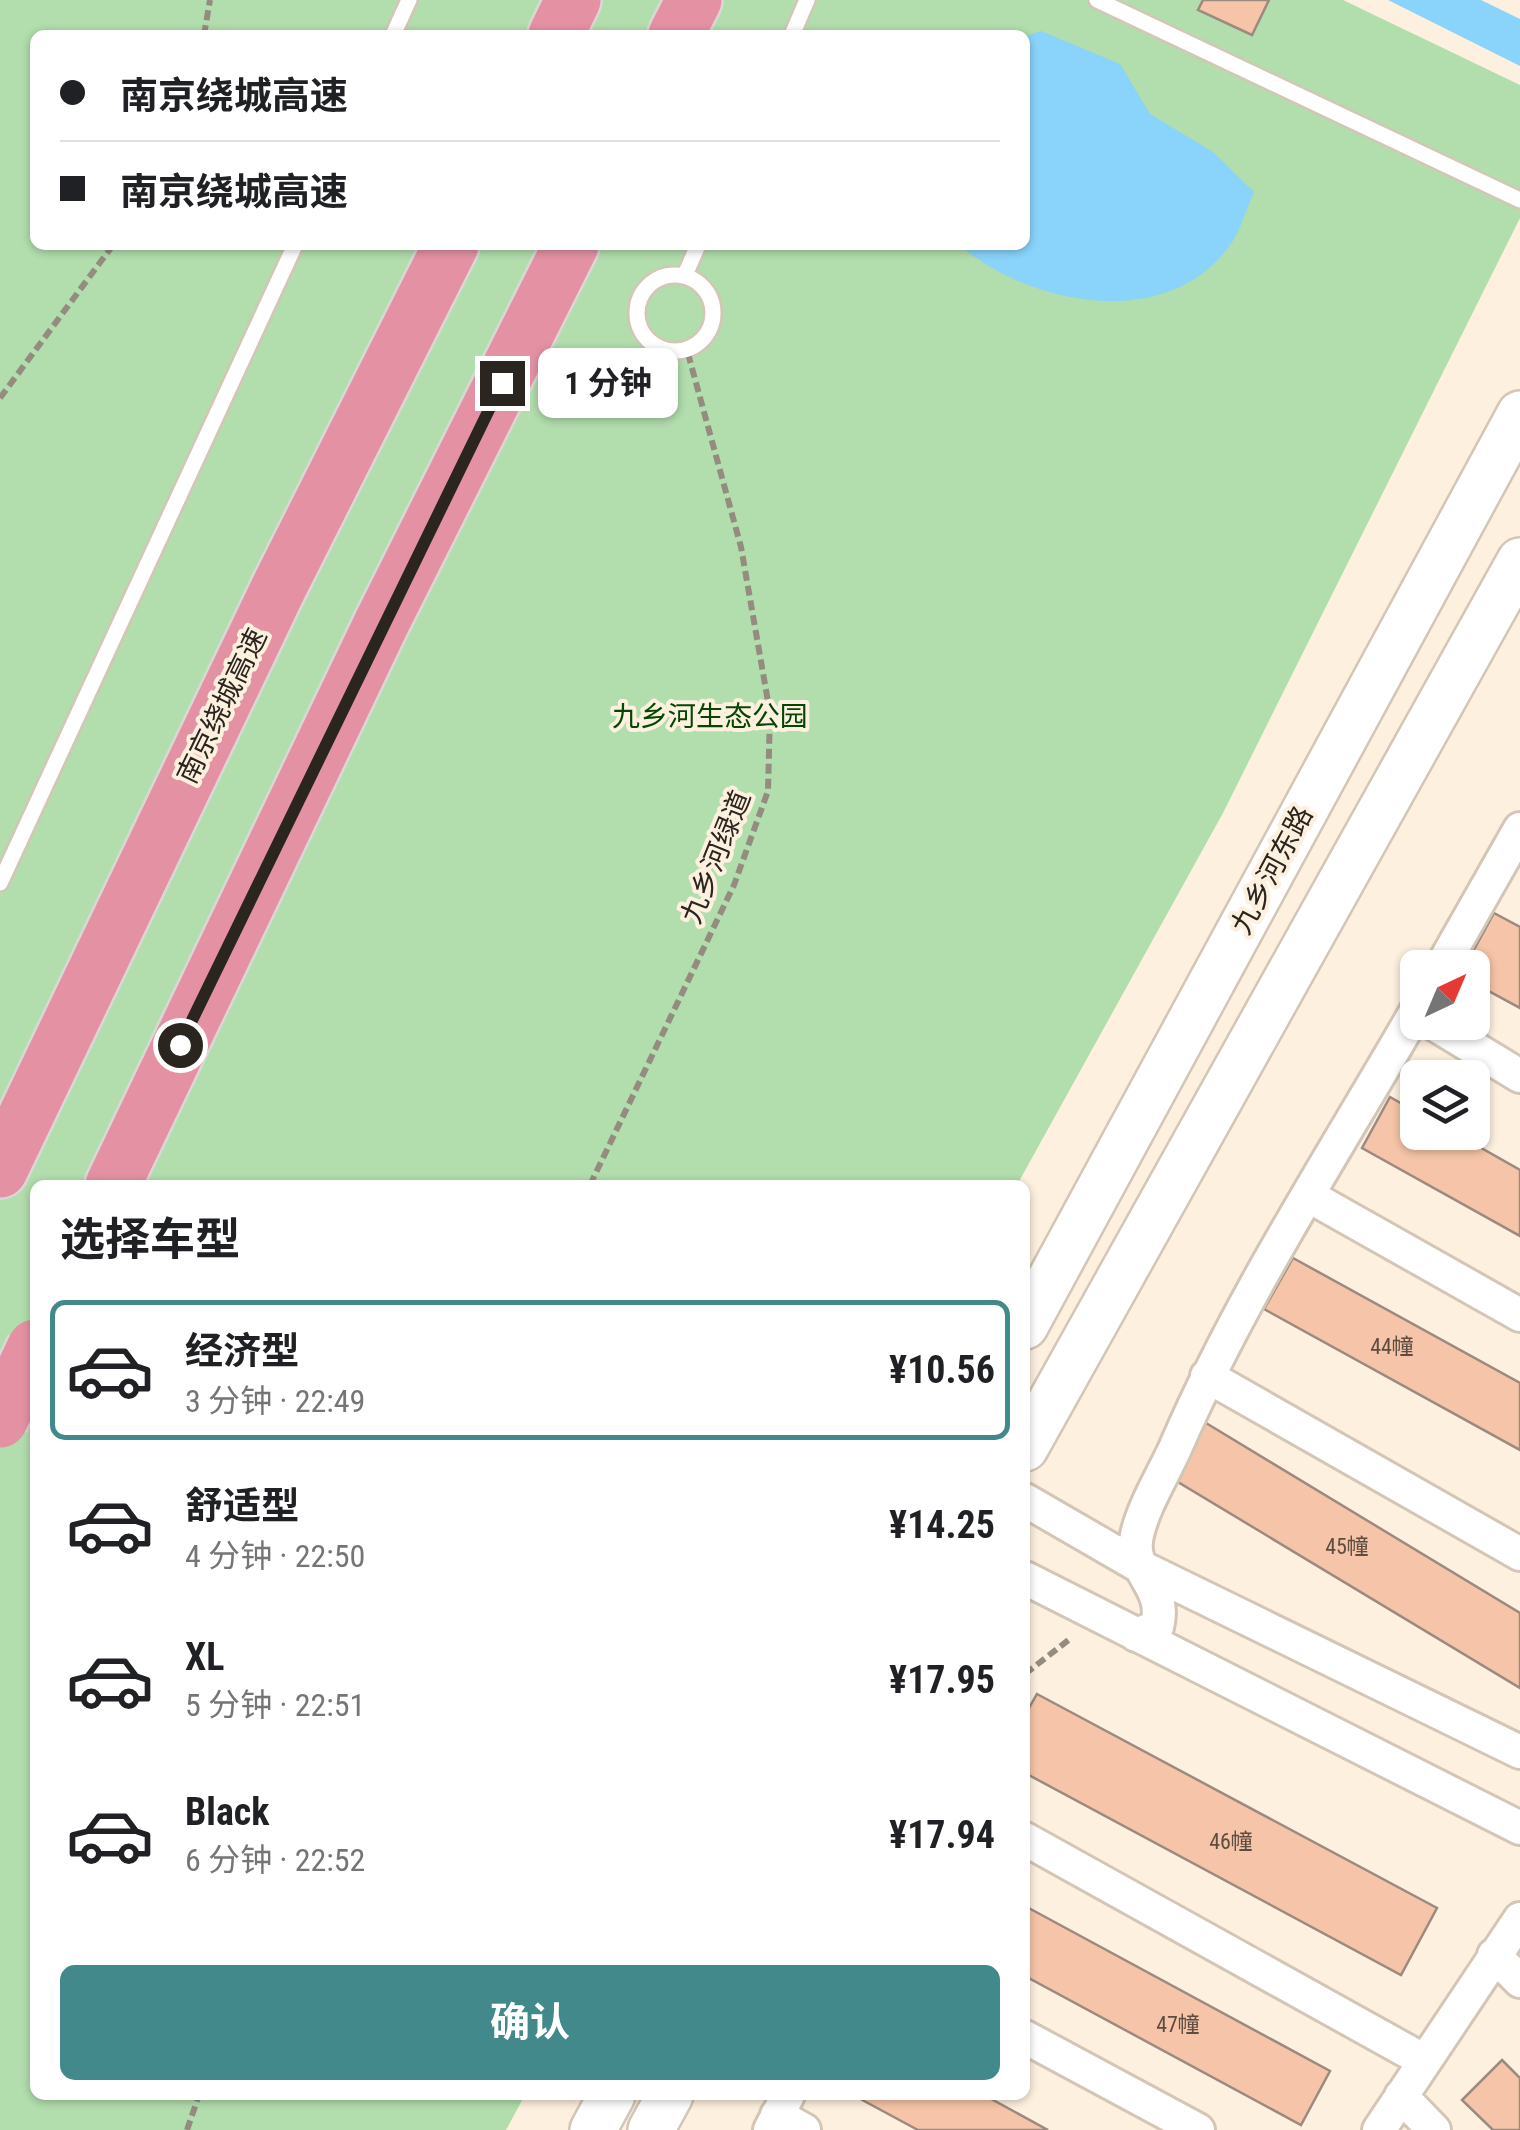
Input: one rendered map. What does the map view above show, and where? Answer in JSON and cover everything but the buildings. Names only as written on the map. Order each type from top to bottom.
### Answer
[{"type":"highway","points":[[558,30],[573,0]]},
{"type":"highway","points":[[679,30],[694,0]]},
{"type":"highway","name":"南京绕城高速","points":[[0,1170],[280,587],[448,250]]},
{"type":"highway","points":[[115,1180],[381,624],[568,250]]},
{"type":"highway","points":[[0,1420],[30,1357]]},
{"type":"main road","name":"九乡河东路","points":[[1030,1317],[1520,414]]},
{"type":"main road","points":[[1030,1439],[1520,560]]},
{"type":"main road","points":[[593,2130],[609,2100]]},
{"type":"main road","points":[[650,2130],[667,2100]]},
{"type":"street","points":[[1452,950],[1515,848]]},
{"type":"street","points":[[1136,1635],[1156,1627],[1162,1608],[1157,1590],[1139,1566],[1136,1536],[1206,1376],[1404,1040]]},
{"type":"street","points":[[1462,1040],[1520,1076]]},
{"type":"street","points":[[1310,1196],[1520,1315]]},
{"type":"street","points":[[1206,1376],[1520,1554]]},
{"type":"street","points":[[1030,1503],[1139,1566],[1520,1752]]},
{"type":"street","points":[[1030,1581],[1520,1828]]},
{"type":"street","points":[[1030,1843],[1423,2060]]},
{"type":"street","points":[[1379,2130],[1520,1919]]},
{"type":"street","points":[[1494,1956],[1520,1980]]},
{"type":"street","points":[[1030,2040],[1198,2130]]},
{"type":"street","points":[[1400,2096],[1434,2130]]},
{"type":"lane","points":[[395,30],[409,0]]},
{"type":"lane","points":[[794,30],[807,0]]},
{"type":"lane","points":[[1097,0],[1520,200]]},
{"type":"lane","points":[[0,883],[294,250]]},
{"type":"lane","points":[[685,276],[696,250]]},
{"type":"lane","points":[[685,276],[706,289],[714,312],[707,335],[686,350],[674,352],[650,342],[642,332],[637,308],[649,285],[659,278],[685,276]]},
{"type":"path","points":[[205,30],[210,0]]},
{"type":"path","points":[[0,398],[109,250]]},
{"type":"path","name":"九乡河绿道","points":[[592,1180],[734,885],[768,791],[770,713],[741,547],[686,350]]},
{"type":"path","points":[[187,2130],[197,2100]]},
{"type":"green space","name":"九乡河生态公园","points":[[0,0],[1343,0],[1520,85],[1520,218],[1223,813],[1020,1180],[30,1180],[30,2100],[522,2100],[506,2130],[0,2130]]},
{"type":"water","points":[[1388,0],[1481,0],[1520,19],[1520,66]]},
{"type":"water","points":[[1041,31],[1120,64],[1150,114],[1213,152],[1254,192],[1232,242],[1201,274],[1169,291],[1133,300],[1096,300],[1022,283],[966,250],[1030,250],[1030,34]]},
{"type":"route","points":[[180,1045],[381,624],[502,383]]}]
